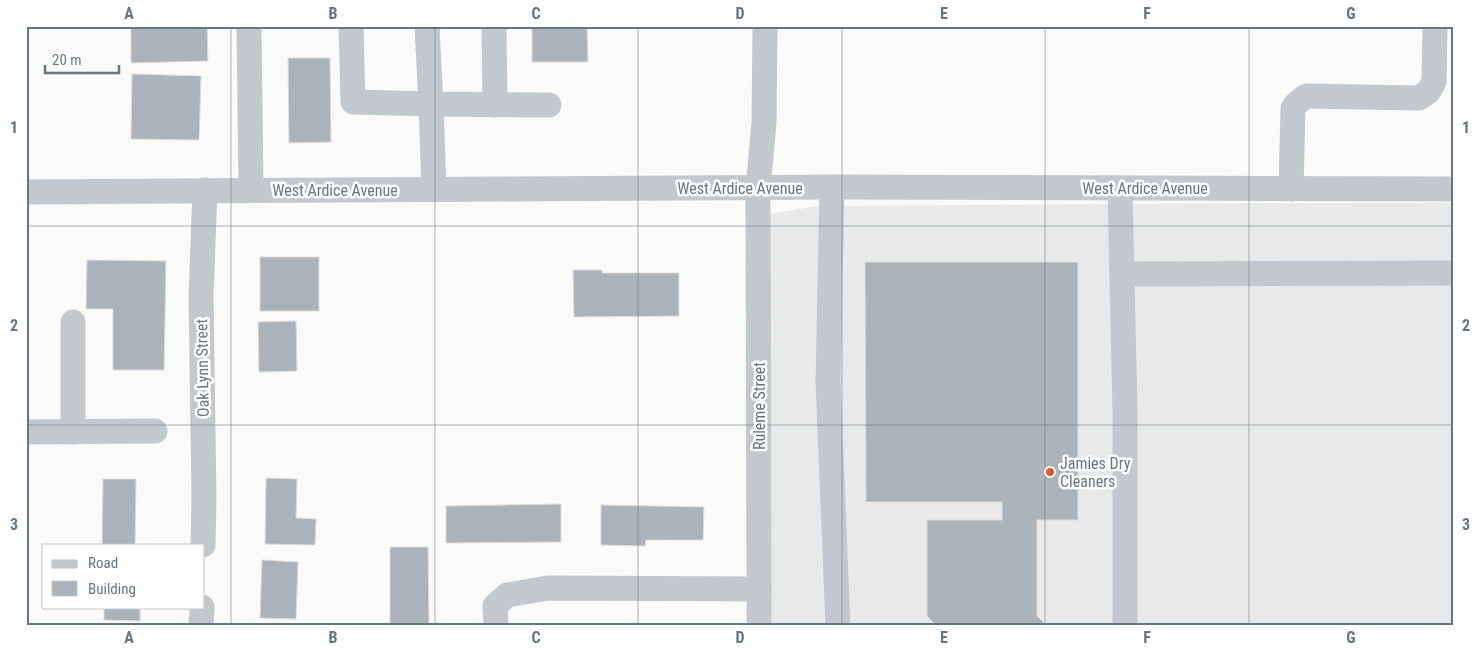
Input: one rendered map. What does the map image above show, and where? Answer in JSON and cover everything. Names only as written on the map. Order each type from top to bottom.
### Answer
[{"type":"street","points":[[249,26],[251,190]]},
{"type":"street","points":[[351,26],[353,102],[549,105]]},
{"type":"street","points":[[427,26],[434,189]]},
{"type":"street","points":[[494,26],[495,105]]},
{"type":"street","name":"Ruleme Street","points":[[760,625],[758,188],[764,123],[765,26]]},
{"type":"street","points":[[1291,189],[1293,108],[1297,102],[1306,96],[1419,98],[1428,92],[1434,82],[1435,26]]},
{"type":"street","points":[[832,187],[828,382],[838,625]]},
{"type":"street","name":"West Ardice Avenue","points":[[26,192],[832,187],[1454,189]]},
{"type":"street","points":[[1120,188],[1125,412],[1125,625]]},
{"type":"street","name":"Oak Lynn Street","points":[[203,544],[201,296],[205,190]]},
{"type":"street","points":[[1122,274],[1454,273]]},
{"type":"street","points":[[73,322],[73,432]]},
{"type":"street","points":[[26,432],[155,431]]},
{"type":"street","points":[[496,625],[495,606],[507,595],[548,588],[759,589]]},
{"type":"street","points":[[201,625],[202,608]]},
{"type":"shaded area","points":[[1454,203],[1454,625],[767,625],[756,216],[818,206]]},
{"type":"building","points":[[131,26],[207,26],[208,61],[131,63]]},
{"type":"building","points":[[532,26],[587,26],[588,62],[532,62]]},
{"type":"building","points":[[288,58],[330,58],[331,142],[289,143]]},
{"type":"building","points":[[132,74],[201,76],[199,140],[131,139]]},
{"type":"building","points":[[260,257],[319,257],[319,311],[260,311]]},
{"type":"building","points":[[87,260],[166,261],[164,370],[113,370],[113,309],[86,309]]},
{"type":"building","points":[[865,262],[1078,262],[1078,520],[1037,520],[1037,616],[1046,625],[936,625],[927,616],[927,520],[1002,520],[1002,502],[866,502]]},
{"type":"building","points":[[573,270],[602,270],[602,273],[679,273],[679,316],[574,317]]},
{"type":"building","points":[[296,321],[297,371],[259,372],[258,322]]},
{"type":"building","points":[[266,478],[297,479],[296,518],[316,519],[315,545],[265,544]]},
{"type":"building","points":[[103,479],[136,479],[135,544],[102,544]]},
{"type":"building","points":[[561,504],[561,542],[446,543],[446,506]]},
{"type":"building","points":[[601,505],[704,507],[703,540],[646,540],[645,546],[601,545]]},
{"type":"building","points":[[390,547],[428,547],[429,625],[390,625]]},
{"type":"building","points":[[262,560],[298,562],[296,619],[260,618]]},
{"type":"building","points":[[104,608],[140,608],[140,621],[104,620]]},
{"type":"place","name":"Jamies Dry Cleaners","points":[[1050,472]]}]
